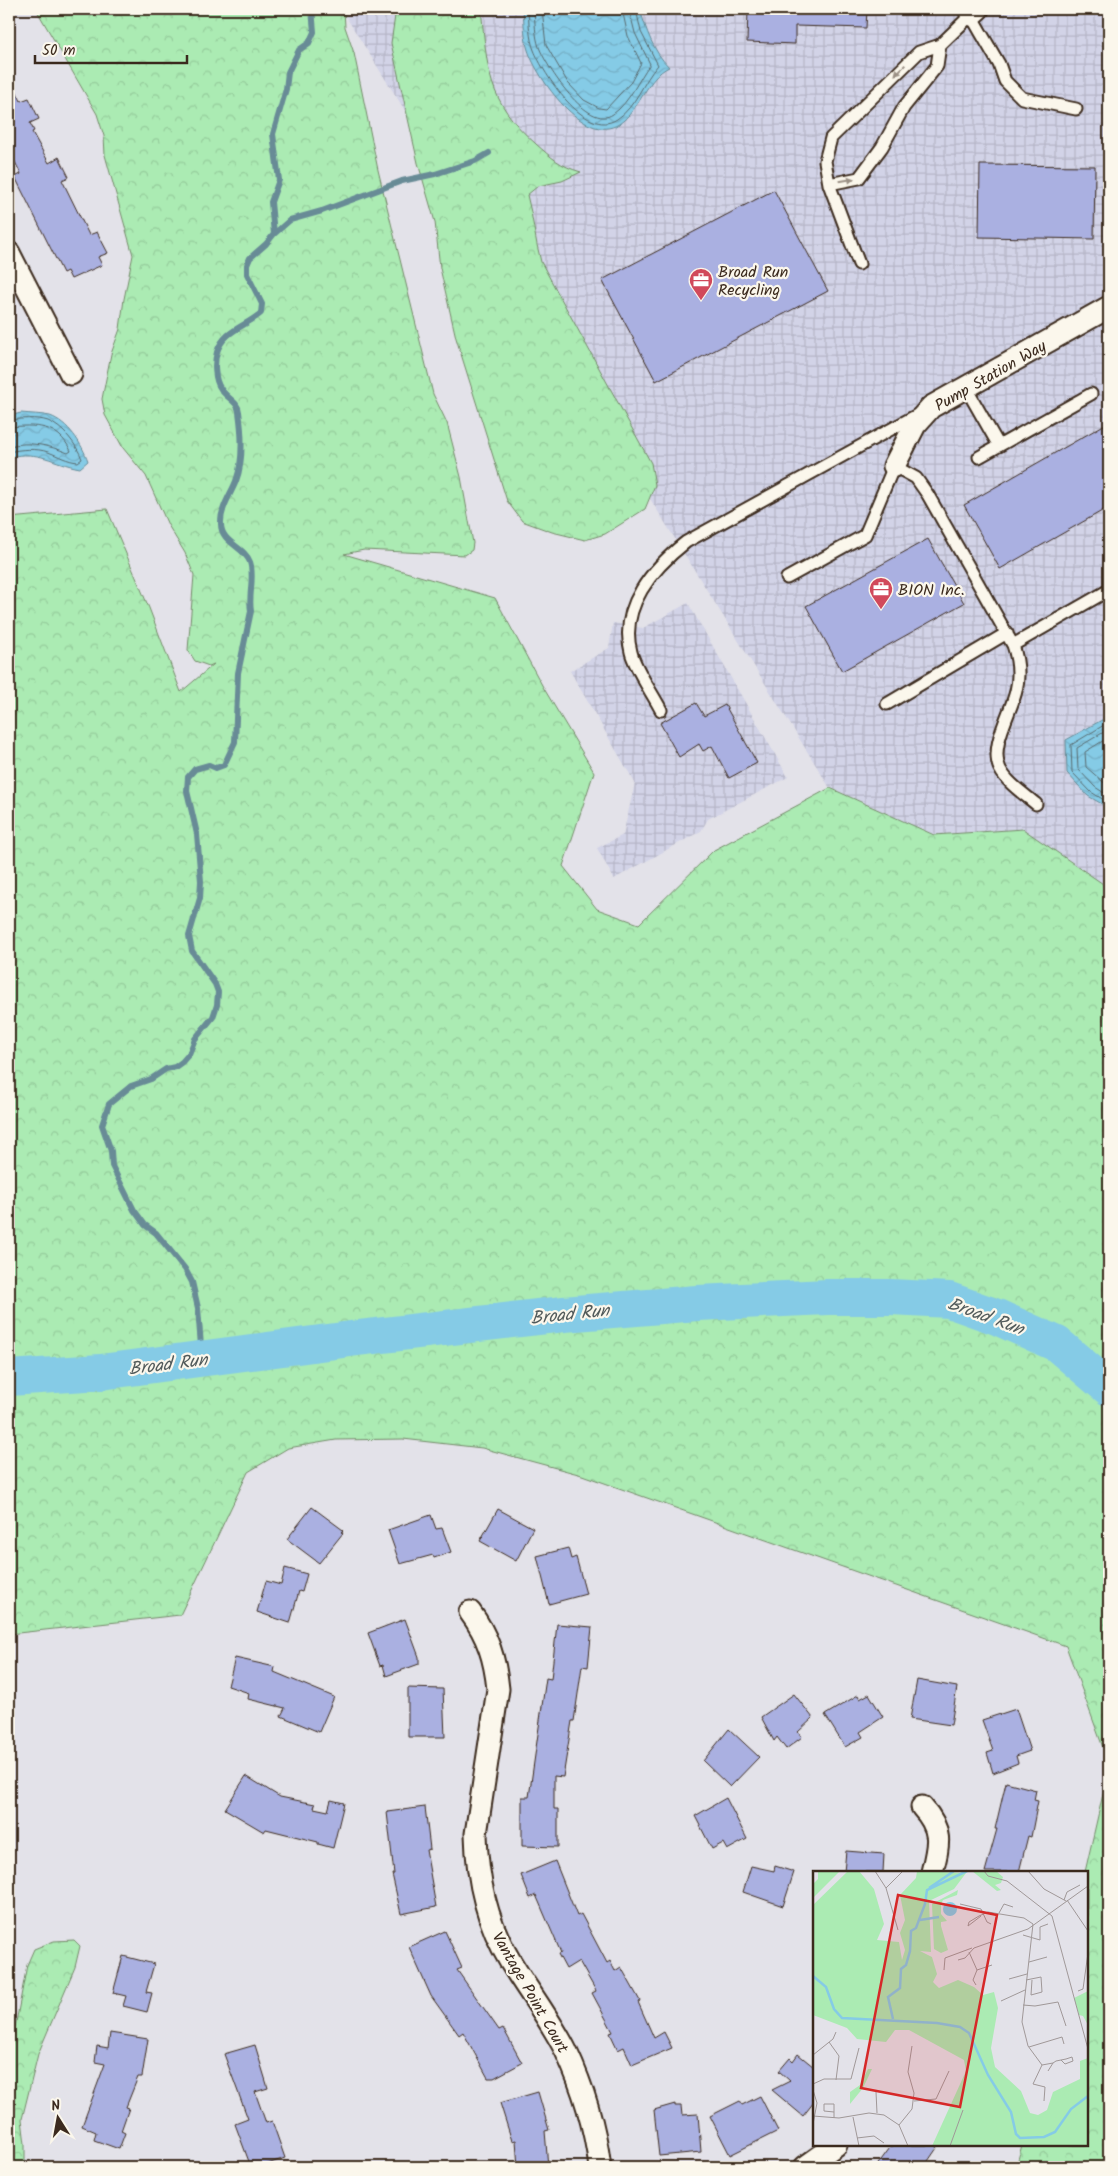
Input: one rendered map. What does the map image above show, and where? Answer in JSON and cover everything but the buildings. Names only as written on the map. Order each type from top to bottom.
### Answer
[{"type":"street","points":[[9,252],[71,374]]},
{"type":"street","name":"Pump Station Way","points":[[894,466],[915,425],[931,407],[1109,307]]},
{"type":"street","name":"Vantage Point Court","points":[[470,1612],[479,1624],[490,1646],[498,1689],[479,1804],[476,1834],[476,1859],[483,1896],[494,1929],[509,1960],[546,2014],[573,2068],[591,2120],[600,2167]]},
{"type":"street","points":[[922,1807],[932,1817],[937,1831],[938,1845],[932,1871]]},
{"type":"street","points":[[804,2167],[835,2146]]},
{"type":"lane","points":[[859,264],[829,184],[825,162],[831,138],[919,52],[940,45],[972,11],[999,64],[1005,81],[1022,98],[1076,109]]},
{"type":"lane","points":[[829,184],[859,178],[882,147],[904,106],[937,66],[940,45]]},
{"type":"lane","points":[[966,388],[999,446]]},
{"type":"lane","points":[[979,457],[1091,394]]},
{"type":"lane","points":[[662,710],[631,654],[629,643],[629,626],[640,588],[648,578],[670,555],[686,542],[931,407]]},
{"type":"lane","points":[[787,578],[865,535],[894,466],[916,478],[928,495],[1013,645],[1019,672],[998,746],[997,757],[1000,768],[1008,779],[1036,804]]},
{"type":"lane","points":[[1013,645],[1109,590]]},
{"type":"lane","points":[[887,704],[1007,633]]},
{"type":"shaded area","points":[[341,9],[1109,9],[1109,888],[1023,829],[934,835],[830,788]]},
{"type":"shaded area","points":[[688,603],[788,777],[708,819],[701,831],[614,879],[597,848],[623,835],[635,783],[570,671],[609,648],[613,623],[643,628]]},
{"type":"green space","points":[[36,9],[344,9],[345,27],[354,53],[378,170],[433,394],[447,423],[461,477],[473,543],[472,550],[465,555],[364,550],[344,554],[495,598],[543,687],[594,772],[563,866],[597,909],[639,924],[714,850],[830,788],[934,835],[1023,829],[1109,888],[1109,1764],[1066,1646],[582,1475],[482,1448],[403,1439],[336,1440],[288,1448],[248,1472],[180,1615],[9,1634],[9,518],[107,509],[149,608],[181,692],[214,664],[209,666],[195,661],[188,650],[194,575],[185,553],[168,525],[146,476],[123,448],[105,415],[102,399],[111,354],[120,329],[133,255],[105,155],[104,136],[97,114]]},
{"type":"green space","points":[[396,9],[481,9],[488,67],[492,83],[507,113],[536,144],[552,157],[567,167],[581,172],[562,181],[538,186],[527,195],[541,262],[651,463],[655,485],[645,509],[605,534],[585,540],[552,532],[522,521],[507,501],[456,338],[440,268],[435,222],[418,163],[391,43]]},
{"type":"green space","points":[[1109,1768],[1109,2167],[1016,2167],[1022,2146],[1088,2146],[1088,1871],[1085,1871]]},
{"type":"green space","points":[[74,1940],[80,1946],[75,1967],[38,2054],[22,2119],[25,2167],[9,2167],[9,2059],[27,1965],[34,1949],[54,1941]]},
{"type":"water","points":[[523,9],[640,9],[654,47],[669,67],[655,78],[633,111],[619,124],[605,128],[591,126],[577,118],[564,106],[541,76],[528,50],[524,30]]},
{"type":"water","points":[[21,413],[50,416],[63,423],[74,434],[88,461],[80,468],[38,456],[20,455],[9,457],[9,416]]},
{"type":"water","points":[[1109,716],[1109,808],[1088,796],[1067,773],[1066,740]]},
{"type":"waterway","points":[[202,1359],[198,1308],[192,1282],[185,1269],[156,1233],[145,1225],[134,1210],[112,1166],[111,1151],[102,1125],[109,1104],[131,1086],[151,1079],[166,1069],[175,1067],[182,1062],[189,1054],[195,1039],[213,1017],[217,1005],[218,992],[215,984],[192,951],[189,936],[200,898],[201,881],[197,834],[187,791],[188,777],[195,769],[209,765],[216,768],[224,765],[235,742],[238,673],[251,611],[252,574],[247,557],[225,536],[222,530],[222,513],[239,473],[241,438],[238,408],[219,385],[215,371],[215,361],[220,345],[225,339],[261,313],[262,304],[247,274],[247,265],[250,258],[274,234],[271,202],[279,180],[273,134],[286,89],[288,72],[299,50],[309,43],[314,32],[312,9]]},
{"type":"waterway","points":[[274,234],[290,220],[322,211],[402,181],[435,174],[475,161],[489,153]]},
{"type":"waterway","name":"Broad Run","points":[[9,1378],[101,1372],[358,1338],[564,1314],[697,1303],[828,1297],[891,1297],[949,1300],[997,1317],[1057,1344],[1109,1388]]},
{"type":"place","name":"Broad Run Recycling","points":[[701,301]]},
{"type":"place","name":"BION Inc.","points":[[881,610]]}]
